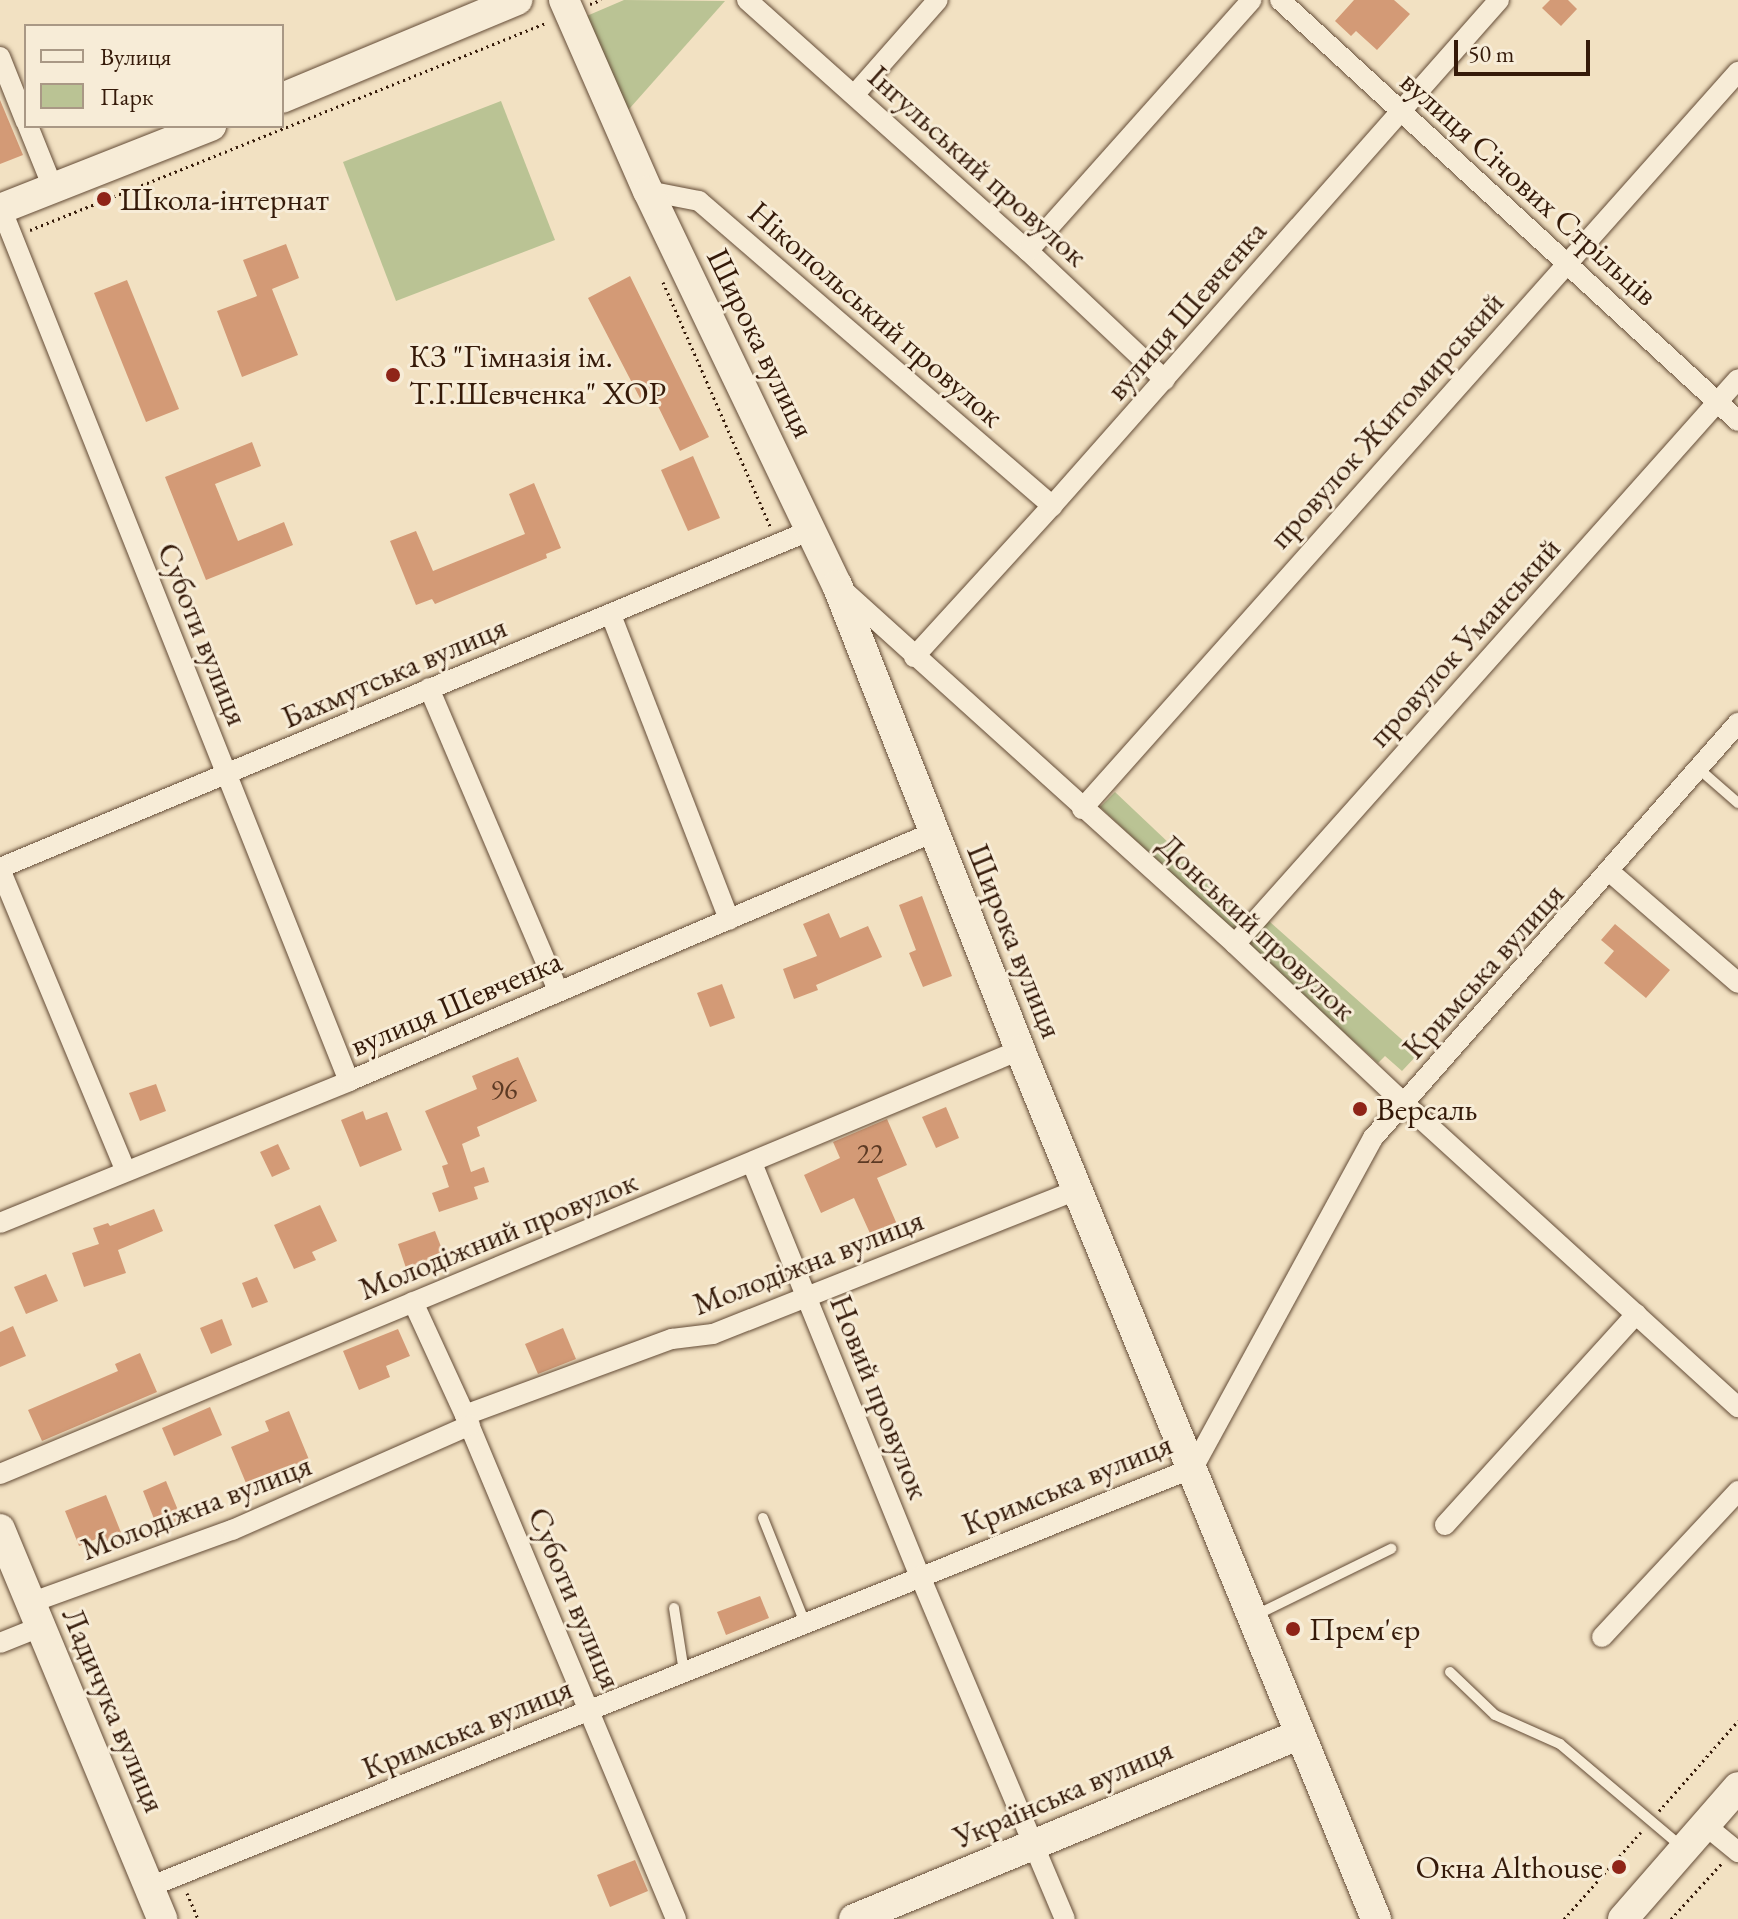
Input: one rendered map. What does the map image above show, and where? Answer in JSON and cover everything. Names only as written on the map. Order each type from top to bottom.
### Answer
[{"type":"street","points":[[284,97],[517,0]]},
{"type":"street","name":"Інгульський провулок","points":[[747,0],[1028,251],[1165,380]]},
{"type":"street","points":[[855,94],[938,0]]},
{"type":"street","points":[[1028,251],[1252,0]]},
{"type":"street","name":"вулиця Січових Стрільців","points":[[1280,0],[1738,421]]},
{"type":"street","name":"вулиця Шевченка","points":[[914,657],[1165,380],[1499,0]]},
{"type":"street","name":"Широка вулиця","points":[[568,6],[648,191],[837,585],[1020,1050],[1376,1919]]},
{"type":"street","points":[[0,57],[24,117]]},
{"type":"street","name":"провулок Житомирський","points":[[1082,809],[1738,72]]},
{"type":"street","points":[[29,128],[53,188]]},
{"type":"street","points":[[0,208],[206,128]]},
{"type":"street","name":"Нікопольський провулок","points":[[648,191],[699,201],[1052,506]]},
{"type":"street","name":"Суботи вулиця","points":[[0,208],[349,1081]]},
{"type":"street","name":"провулок Уманський","points":[[1235,944],[1738,379]]},
{"type":"street","name":"Бахмутська вулиця","points":[[0,868],[811,530]]},
{"type":"street","name":"Донський провулок","points":[[837,585],[1235,944],[1404,1104],[1738,1407]]},
{"type":"street","points":[[611,615],[729,920]]},
{"type":"street","points":[[429,688],[558,991]]},
{"type":"street","name":"Кримська вулиця","points":[[149,1887],[1193,1468],[1373,1138],[1738,723]]},
{"type":"street","name":"вулиця Шевченка","points":[[0,1223],[125,1169],[349,1081],[934,832]]},
{"type":"street","points":[[0,868],[125,1169]]},
{"type":"street","points":[[1610,872],[1738,983]]},
{"type":"street","name":"Молодіжний провулок","points":[[0,1474],[1020,1050]]},
{"type":"street","name":"Новий провулок","points":[[752,1163],[920,1576],[1036,1843],[1065,1919]]},
{"type":"street","name":"Молодіжна вулиця","points":[[0,1643],[35,1615],[232,1530],[468,1420],[672,1339],[705,1337],[1079,1189]]},
{"type":"street","name":"Суботи вулиця","points":[[413,1302],[468,1420],[676,1919]]},
{"type":"street","points":[[1445,1525],[1636,1314]]},
{"type":"street","points":[[1602,1637],[1738,1491]]},
{"type":"street","name":"Ладичука вулиця","points":[[0,1529],[162,1919]]},
{"type":"street","name":"Українська вулиця","points":[[854,1919],[1300,1734]]},
{"type":"street","points":[[1623,1919],[1738,1787]]},
{"type":"street","points":[[1705,1825],[1736,1851]]},
{"type":"lane","points":[[1699,769],[1738,803]]},
{"type":"lane","points":[[763,1518],[805,1623]]},
{"type":"lane","points":[[1253,1617],[1391,1549]]},
{"type":"lane","points":[[674,1608],[684,1672]]},
{"type":"lane","points":[[1450,1672],[1495,1715],[1560,1744],[1684,1849]]},
{"type":"path","points":[[284,124],[568,6],[601,0]]},
{"type":"path","points":[[13,236],[274,128]]},
{"type":"path","points":[[657,269],[779,544]]},
{"type":"path","points":[[1671,1919],[1736,1851]]},
{"type":"path","points":[[179,1875],[198,1919]]},
{"type":"green space","points":[[624,0],[725,1],[622,117],[582,18]]},
{"type":"green space","points":[[501,101],[555,240],[396,301],[343,162]]},
{"type":"green space","points":[[1115,792],[1246,916],[1233,931],[1100,807]]},
{"type":"green space","points":[[1269,921],[1418,1054],[1402,1071],[1385,1056],[1378,1063],[1247,945]]},
{"type":"building","points":[[1354,0],[1394,0],[1410,14],[1377,50],[1356,31],[1351,36],[1335,21]]},
{"type":"building","points":[[1550,0],[1568,0],[1577,9],[1561,26],[1542,8]]},
{"type":"building","points":[[0,100],[23,155],[0,164]]},
{"type":"building","points":[[286,244],[299,278],[272,289],[298,355],[242,377],[217,311],[257,296],[243,260]]},
{"type":"building","points":[[630,276],[709,437],[680,451],[653,396],[642,402],[588,298]]},
{"type":"building","points":[[127,280],[179,409],[146,422],[94,293]]},
{"type":"building","points":[[252,442],[261,466],[215,484],[238,541],[284,522],[293,545],[206,580],[165,477]]},
{"type":"building","points":[[693,456],[720,518],[688,531],[661,470]]},
{"type":"building","points":[[534,483],[561,548],[546,554],[547,558],[435,604],[432,599],[416,605],[390,541],[416,531],[433,571],[525,534],[509,494]]},
{"type":"building","points":[[922,896],[952,976],[923,987],[909,953],[916,950],[899,905]]},
{"type":"building","points":[[829,913],[840,938],[868,926],[882,957],[816,985],[818,990],[794,999],[783,969],[817,956],[803,924]]},
{"type":"building","points":[[1615,924],[1670,970],[1646,998],[1604,963],[1614,951],[1601,940]]},
{"type":"building","points":[[722,984],[735,1018],[710,1027],[697,993]]},
{"type":"building","points":[[518,1057],[537,1101],[477,1127],[480,1136],[462,1144],[471,1172],[484,1167],[489,1182],[474,1187],[478,1199],[439,1212],[432,1193],[449,1187],[442,1166],[448,1164],[425,1111],[477,1089],[472,1076]]},
{"type":"building","points":[[156,1084],[166,1111],[140,1121],[129,1093]]},
{"type":"building","points":[[946,1107],[959,1138],[936,1148],[922,1117]]},
{"type":"building","points":[[363,1111],[366,1120],[387,1112],[402,1150],[360,1167],[341,1120]]},
{"type":"building","points":[[887,1119],[907,1165],[877,1178],[899,1229],[873,1240],[854,1198],[821,1213],[804,1175],[840,1158],[833,1142]]},
{"type":"building","points":[[278,1144],[290,1169],[272,1177],[260,1152]]},
{"type":"building","points":[[320,1205],[337,1241],[312,1252],[316,1260],[294,1269],[274,1225]]},
{"type":"building","points":[[154,1209],[163,1231],[118,1250],[126,1273],[84,1287],[72,1253],[99,1244],[93,1228],[108,1223],[110,1226]]},
{"type":"building","points":[[435,1231],[445,1257],[407,1271],[398,1244]]},
{"type":"building","points":[[46,1274],[58,1301],[26,1314],[14,1287]]},
{"type":"building","points":[[257,1277],[268,1302],[252,1308],[242,1283]]},
{"type":"building","points":[[222,1319],[232,1345],[211,1354],[200,1328]]},
{"type":"building","points":[[13,1326],[26,1356],[0,1367],[0,1332]]},
{"type":"building","points":[[563,1328],[576,1359],[538,1374],[525,1344]]},
{"type":"building","points":[[398,1329],[410,1356],[386,1366],[390,1377],[359,1390],[343,1351]]},
{"type":"building","points":[[140,1353],[157,1392],[42,1441],[28,1410],[118,1371],[115,1364]]},
{"type":"building","points":[[210,1407],[222,1435],[174,1456],[162,1428]]},
{"type":"building","points":[[289,1411],[310,1462],[248,1488],[231,1447],[269,1431],[265,1421]]},
{"type":"building","points":[[166,1481],[182,1520],[158,1529],[143,1491]]},
{"type":"building","points":[[106,1495],[122,1535],[99,1545],[96,1539],[79,1546],[65,1511]]},
{"type":"building","points":[[760,1596],[769,1618],[726,1635],[717,1612]]},
{"type":"building","points":[[635,1860],[648,1891],[610,1907],[597,1875]]},
{"type":"place","name":"Школа-інтернат","points":[[104,199]]},
{"type":"place","name":"КЗ \"Гімназія ім. Т.Г.Шевченка\" ХОР","points":[[393,375]]},
{"type":"place","name":"Версаль","points":[[1360,1109]]},
{"type":"place","name":"Прем'єр","points":[[1293,1629]]},
{"type":"place","name":"Окна Althouse","points":[[1619,1867]]}]
